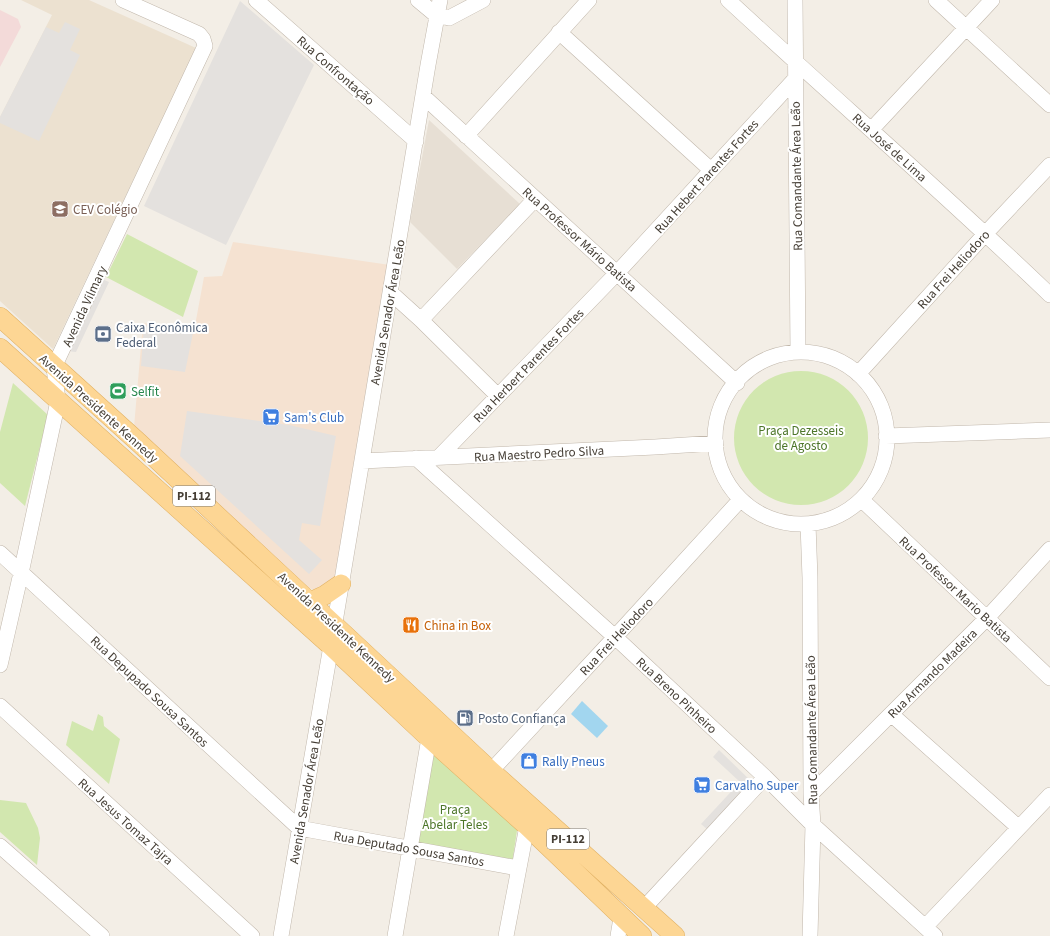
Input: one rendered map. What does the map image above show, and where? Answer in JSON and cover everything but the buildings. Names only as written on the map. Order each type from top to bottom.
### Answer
[{"type":"main road","name":"Avenida Presidente Kennedy","points":[[0,317],[137,441],[491,771],[675,936]]},
{"type":"main road","name":"Avenida Presidente Kennedy","points":[[0,348],[331,646],[429,738],[527,826],[620,927],[642,936]]},
{"type":"main road","points":[[310,602],[325,595],[341,584]]},
{"type":"street","name":"Avenida Vilmary","points":[[54,367],[205,44],[199,34],[123,0]]},
{"type":"street","name":"Rua Confrontação","points":[[256,0],[416,141]]},
{"type":"street","points":[[418,0],[436,15],[449,18],[483,0]]},
{"type":"street","name":"Avenida Senador Área Leão","points":[[281,936],[436,15],[440,0]]},
{"type":"street","points":[[466,136],[589,0]]},
{"type":"street","name":"Rua José de Lima","points":[[728,0],[795,63],[986,233],[1050,295]]},
{"type":"street","name":"Rua Comandante Área Leão","points":[[795,0],[798,352]]},
{"type":"street","points":[[936,0],[1050,105]]},
{"type":"street","points":[[871,130],[992,0]]},
{"type":"street","points":[[559,32],[711,170]]},
{"type":"street","name":"Rua Hebert Parentes Fortes","points":[[617,273],[795,79]]},
{"type":"street","name":"Rua Professor Mário Batista","points":[[423,96],[737,383]]},
{"type":"street","name":"Rua Frei Heliodoro","points":[[858,374],[1050,165]]},
{"type":"street","points":[[421,320],[535,198]]},
{"type":"street","name":"Rua Herbert Parentes Fortes","points":[[438,458],[617,273]]},
{"type":"street","points":[[390,292],[421,320],[498,396]]},
{"type":"street","points":[[798,352],[818,354],[837,360],[858,374],[870,386],[881,405],[887,426],[886,453],[878,478],[862,500],[837,517],[808,524],[781,522],[756,512],[740,500],[724,476],[717,456],[716,436],[719,414],[729,393],[743,376],[759,364],[778,356],[798,352]]},
{"type":"street","points":[[0,665],[58,401],[54,367]]},
{"type":"street","points":[[886,436],[1050,430]]},
{"type":"street","name":"Rua Maestro Pedro Silva","points":[[362,461],[655,448],[716,443]]},
{"type":"street","name":"Rua Breno Pinheiro","points":[[416,458],[615,637],[765,777],[860,870],[930,931]]},
{"type":"street","name":"Rua Frei Heliodoro","points":[[491,771],[740,500]]},
{"type":"street","name":"Rua Professor Mario Batista","points":[[862,500],[1050,678]]},
{"type":"street","name":"Rua Comandante Área Leão","points":[[808,524],[810,586],[811,794],[813,825],[810,936]]},
{"type":"street","name":"Rua Armando Madeira","points":[[811,794],[987,618],[1050,549]]},
{"type":"street","name":"Rua Depupado Sousa Santos","points":[[0,553],[300,828]]},
{"type":"street","name":"Rua Jesus Tomaz Tajra","points":[[0,706],[252,936]]},
{"type":"street","points":[[891,714],[1018,827]]},
{"type":"street","points":[[395,936],[429,738]]},
{"type":"street","points":[[644,908],[765,777]]},
{"type":"street","points":[[930,931],[1018,827],[1050,795]]},
{"type":"street","points":[[506,936],[527,826]]},
{"type":"street","name":"Rua Deputado Sousa Santos","points":[[300,828],[518,868]]},
{"type":"street","points":[[0,846],[102,936]]},
{"type":"shaded area","name":"CEV Colégio","points":[[21,0],[89,0],[196,48],[53,349],[0,301],[0,117],[52,15]]},
{"type":"shaded area","points":[[240,1],[314,65],[226,245],[144,206]]},
{"type":"shaded area","points":[[0,10],[18,19],[21,27],[0,67]]},
{"type":"shaded area","points":[[65,22],[80,29],[70,50],[80,55],[39,141],[0,123],[0,117],[46,27],[59,33]]},
{"type":"shaded area","points":[[429,120],[520,204],[457,269],[410,222]]},
{"type":"shaded area","name":"Sam's Club","points":[[233,242],[390,265],[336,579],[317,592],[308,587],[236,523],[134,427],[143,323],[194,331],[204,277],[222,276]]},
{"type":"shaded area","points":[[102,279],[109,282],[76,352],[67,351]]},
{"type":"shaded area","points":[[144,325],[193,333],[185,372],[141,366]]},
{"type":"shaded area","points":[[187,411],[289,425],[336,436],[320,526],[302,523],[299,540],[322,560],[309,574],[180,456]]},
{"type":"shaded area","points":[[719,750],[752,782],[708,830],[701,824],[740,782],[713,757]]},
{"type":"green space","points":[[127,234],[198,271],[183,317],[106,277]]},
{"type":"green space","name":"Praça Dezesseis de Agosto","points":[[808,371],[833,379],[844,386],[853,395],[863,412],[867,425],[867,451],[863,464],[853,481],[844,490],[827,500],[814,504],[794,505],[769,497],[758,490],[749,481],[739,464],[735,451],[734,431],[742,406],[749,395],[758,386],[775,376],[788,372]]},
{"type":"green space","points":[[13,383],[48,415],[25,506],[0,483],[0,432]]},
{"type":"green space","points":[[98,714],[103,717],[104,726],[120,739],[109,784],[66,745],[72,721],[93,731]]},
{"type":"green space","name":"Praça Abelar Teles","points":[[429,738],[518,824],[512,864],[409,848]]},
{"type":"green space","points":[[0,800],[26,803],[38,828],[40,838],[37,865],[0,832]]},
{"type":"water","points":[[582,701],[608,726],[597,738],[571,714]]},
{"type":"place","name":"CEV Colégio","points":[[60,209]]},
{"type":"place","name":"Caixa Econômica Federal","points":[[103,334]]},
{"type":"place","name":"Selfit","points":[[118,391]]},
{"type":"place","name":"Sam's Club","points":[[271,417]]},
{"type":"place","name":"China in Box","points":[[411,625]]},
{"type":"place","name":"Posto Confiança","points":[[465,718]]},
{"type":"place","name":"Rally Pneus","points":[[529,761]]},
{"type":"place","name":"Carvalho Super","points":[[702,785]]}]
